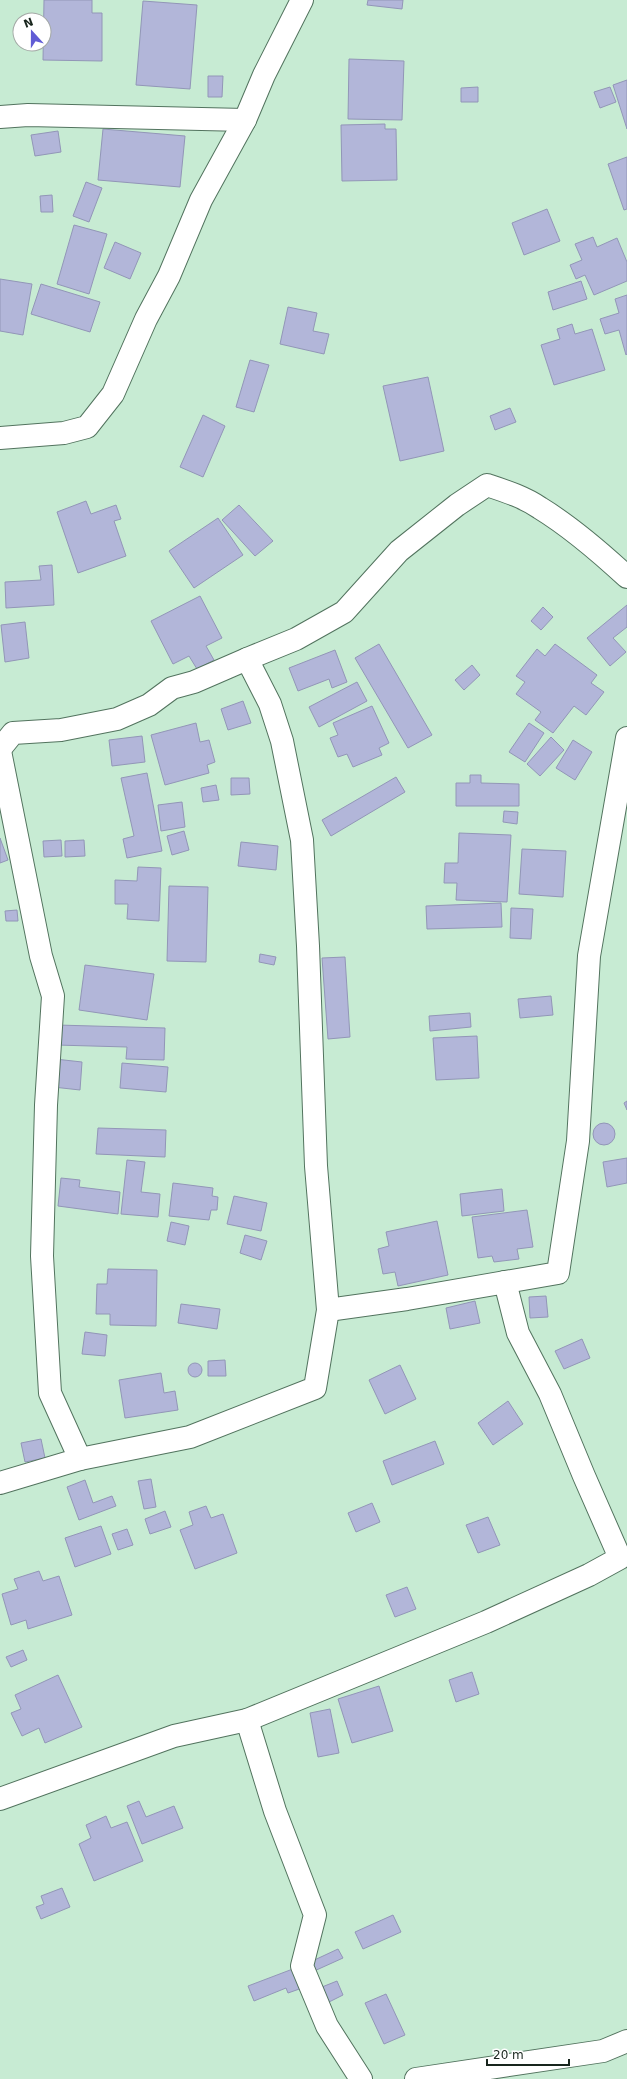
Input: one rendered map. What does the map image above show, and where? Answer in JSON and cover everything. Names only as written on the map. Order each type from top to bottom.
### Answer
[{"type":"street","points":[[0,438],[64,433],[87,427],[113,394],[146,319],[169,276],[201,200],[245,120],[264,75],[302,0]]},
{"type":"street","points":[[0,117],[28,115],[245,120]]},
{"type":"street","points":[[80,1459],[50,1393],[42,1256],[47,1098],[53,996],[41,956],[0,750],[13,733],[61,730],[117,719],[149,706],[172,688],[194,682],[296,639],[344,612],[399,551],[486,485],[512,494],[540,507],[599,551],[627,577]]},
{"type":"street","points":[[0,1483],[80,1459],[190,1437],[315,1388],[328,1310],[316,1166],[308,946],[302,840],[280,734],[270,704],[246,659]]},
{"type":"street","points":[[328,1310],[558,1273],[578,1141],[589,956],[627,738]]},
{"type":"street","points":[[0,1799],[174,1736],[247,1720],[486,1622],[589,1575],[624,1564],[584,1476],[550,1394],[518,1333],[505,1282]]},
{"type":"street","points":[[247,1720],[275,1811],[315,1915],[302,1966],[327,2026],[362,2079]]},
{"type":"street","points":[[416,2079],[603,2051],[627,2041]]},
{"type":"building","points":[[44,0],[92,0],[92,13],[102,13],[102,61],[43,60],[43,52],[52,52],[52,12],[44,12]]},
{"type":"building","points":[[368,0],[403,0],[402,9],[367,5]]},
{"type":"building","points":[[143,1],[197,5],[190,89],[136,85]]},
{"type":"building","points":[[349,59],[404,61],[402,120],[348,119]]},
{"type":"building","points":[[208,76],[223,76],[222,97],[208,97]]},
{"type":"building","points":[[627,80],[627,129],[613,85]]},
{"type":"building","points":[[478,87],[478,102],[461,102],[461,88]]},
{"type":"building","points":[[610,87],[616,102],[600,108],[594,92]]},
{"type":"building","points":[[385,124],[385,129],[396,129],[397,180],[342,181],[341,125]]},
{"type":"building","points":[[103,129],[185,136],[180,187],[98,180]]},
{"type":"building","points":[[58,131],[61,152],[35,156],[31,135]]},
{"type":"building","points":[[627,157],[627,209],[624,210],[608,164]]},
{"type":"building","points":[[86,182],[102,188],[89,222],[73,216]]},
{"type":"building","points":[[52,195],[53,212],[41,212],[40,196]]},
{"type":"building","points":[[547,209],[560,241],[524,255],[512,223]]},
{"type":"building","points":[[74,225],[107,234],[89,294],[57,284]]},
{"type":"building","points":[[593,237],[597,247],[617,238],[627,262],[627,281],[594,295],[585,275],[576,279],[570,265],[582,260],[575,244]]},
{"type":"building","points":[[115,242],[141,253],[130,279],[104,268]]},
{"type":"building","points":[[0,279],[32,284],[23,335],[0,331]]},
{"type":"building","points":[[581,281],[587,299],[553,310],[548,292]]},
{"type":"building","points":[[41,284],[100,302],[90,332],[31,314]]},
{"type":"building","points":[[627,295],[626,355],[619,330],[605,334],[600,319],[619,313],[615,299]]},
{"type":"building","points":[[288,307],[317,313],[313,331],[329,334],[324,354],[280,344]]},
{"type":"building","points":[[572,324],[575,334],[592,329],[605,370],[554,385],[541,345],[560,339],[557,329]]},
{"type":"building","points":[[250,360],[269,365],[254,412],[236,407]]},
{"type":"building","points":[[428,377],[444,451],[400,461],[383,386]]},
{"type":"building","points":[[510,408],[516,422],[495,430],[490,416]]},
{"type":"building","points":[[203,415],[225,426],[203,477],[180,467]]},
{"type":"building","points":[[86,501],[91,514],[116,505],[121,519],[114,521],[126,556],[78,573],[57,512]]},
{"type":"building","points":[[239,505],[273,541],[255,556],[222,520]]},
{"type":"building","points":[[218,518],[243,555],[194,588],[169,551]]},
{"type":"building","points":[[52,565],[54,605],[6,608],[5,582],[41,580],[39,566]]},
{"type":"building","points":[[200,596],[222,638],[206,646],[214,660],[197,669],[189,656],[173,664],[151,621]]},
{"type":"building","points":[[627,605],[627,627],[613,638],[626,652],[610,666],[587,638]]},
{"type":"building","points":[[543,607],[553,617],[541,630],[531,621]]},
{"type":"building","points":[[25,622],[29,658],[5,662],[1,625]]},
{"type":"building","points":[[379,644],[432,735],[408,748],[355,658]]},
{"type":"building","points":[[555,644],[597,675],[591,683],[604,692],[586,715],[574,706],[553,733],[535,720],[541,712],[516,694],[525,682],[516,676],[537,649],[545,656]]},
{"type":"building","points":[[335,650],[347,682],[332,688],[329,679],[298,691],[289,668]]},
{"type":"building","points":[[472,665],[480,675],[464,690],[455,680]]},
{"type":"building","points":[[357,682],[367,701],[319,727],[309,707]]},
{"type":"building","points":[[243,701],[251,723],[228,730],[221,709]]},
{"type":"building","points":[[372,706],[389,743],[379,748],[382,755],[353,767],[347,754],[338,757],[330,738],[338,735],[333,723]]},
{"type":"building","points":[[196,723],[200,742],[209,740],[215,762],[207,765],[209,773],[165,785],[151,735]]},
{"type":"building","points":[[529,723],[544,733],[525,762],[509,752]]},
{"type":"building","points":[[142,736],[145,762],[112,766],[109,740]]},
{"type":"building","points":[[551,737],[564,750],[540,776],[527,764]]},
{"type":"building","points":[[573,740],[592,752],[575,780],[556,768]]},
{"type":"building","points":[[147,773],[162,851],[127,858],[123,839],[134,836],[121,778]]},
{"type":"building","points":[[470,775],[481,775],[481,783],[519,784],[519,806],[456,806],[456,783],[470,783]]},
{"type":"building","points":[[396,777],[405,792],[331,836],[322,820]]},
{"type":"building","points":[[231,778],[249,778],[250,794],[231,795]]},
{"type":"building","points":[[216,785],[219,800],[203,802],[201,788]]},
{"type":"building","points":[[182,802],[185,827],[161,831],[158,805]]},
{"type":"building","points":[[504,811],[518,812],[517,824],[503,822]]},
{"type":"building","points":[[184,831],[189,850],[172,855],[167,836]]},
{"type":"building","points":[[459,833],[511,835],[507,902],[456,900],[457,883],[444,883],[445,863],[458,863]]},
{"type":"building","points":[[0,838],[8,860],[0,863]]},
{"type":"building","points":[[61,840],[62,856],[44,857],[43,841]]},
{"type":"building","points":[[84,840],[85,856],[65,857],[65,841]]},
{"type":"building","points":[[241,842],[278,846],[276,870],[238,866]]},
{"type":"building","points":[[522,849],[566,851],[563,897],[519,894]]},
{"type":"building","points":[[138,867],[161,868],[159,921],[127,919],[128,904],[115,904],[115,880],[137,881]]},
{"type":"building","points":[[169,886],[208,887],[206,962],[167,961]]},
{"type":"building","points":[[501,903],[502,927],[427,929],[426,906]]},
{"type":"building","points":[[511,908],[533,909],[531,939],[510,938]]},
{"type":"building","points":[[17,910],[18,921],[6,921],[5,911]]},
{"type":"building","points":[[260,954],[276,957],[274,965],[259,962]]},
{"type":"building","points":[[345,957],[350,1037],[328,1039],[322,958]]},
{"type":"building","points":[[85,965],[154,974],[147,1020],[79,1010]]},
{"type":"building","points":[[551,996],[553,1015],[520,1018],[518,999]]},
{"type":"building","points":[[470,1013],[471,1027],[430,1031],[429,1016]]},
{"type":"building","points":[[57,1025],[165,1028],[164,1060],[126,1059],[127,1047],[56,1045]]},
{"type":"building","points":[[477,1036],[479,1078],[436,1080],[433,1038]]},
{"type":"building","points":[[55,1059],[82,1062],[80,1090],[53,1087]]},
{"type":"building","points":[[122,1063],[168,1067],[166,1092],[120,1088]]},
{"type":"building","points":[[627,1101],[627,1110],[624,1103]]},
{"type":"building","points":[[604,1123],[608,1124],[614,1130],[614,1138],[608,1144],[604,1145],[600,1144],[594,1138],[593,1134],[594,1130],[600,1124]]},
{"type":"building","points":[[98,1128],[166,1130],[165,1157],[96,1154]]},
{"type":"building","points":[[627,1158],[627,1183],[607,1187],[603,1162]]},
{"type":"building","points":[[127,1160],[145,1162],[141,1192],[160,1194],[158,1217],[121,1214]]},
{"type":"building","points":[[61,1178],[80,1180],[79,1187],[120,1192],[118,1214],[58,1206]]},
{"type":"building","points":[[173,1183],[213,1188],[212,1196],[218,1197],[217,1210],[211,1210],[209,1220],[169,1216]]},
{"type":"building","points":[[502,1189],[504,1211],[462,1216],[460,1194]]},
{"type":"building","points":[[234,1196],[267,1203],[261,1231],[227,1224]]},
{"type":"building","points":[[527,1210],[533,1247],[517,1249],[519,1259],[494,1262],[492,1256],[478,1258],[472,1217]]},
{"type":"building","points":[[437,1221],[448,1275],[398,1286],[395,1272],[383,1274],[378,1249],[389,1246],[386,1232]]},
{"type":"building","points":[[171,1222],[189,1226],[185,1245],[167,1241]]},
{"type":"building","points":[[245,1235],[267,1241],[261,1260],[240,1253]]},
{"type":"building","points":[[108,1269],[157,1270],[156,1326],[110,1325],[110,1314],[96,1314],[97,1284],[107,1284]]},
{"type":"building","points":[[546,1296],[548,1317],[530,1318],[529,1297]]},
{"type":"building","points":[[475,1301],[480,1323],[450,1329],[446,1308]]},
{"type":"building","points":[[181,1304],[220,1309],[217,1329],[178,1323]]},
{"type":"building","points":[[85,1332],[107,1335],[105,1356],[82,1354]]},
{"type":"building","points":[[582,1339],[590,1358],[564,1369],[555,1351]]},
{"type":"building","points":[[225,1360],[226,1376],[208,1376],[208,1361]]},
{"type":"building","points":[[192,1363],[198,1363],[202,1367],[202,1373],[198,1377],[192,1377],[188,1373],[188,1367]]},
{"type":"building","points":[[400,1365],[416,1399],[385,1414],[369,1380]]},
{"type":"building","points":[[161,1373],[164,1393],[175,1391],[178,1410],[125,1418],[119,1380]]},
{"type":"building","points":[[508,1401],[523,1424],[493,1445],[478,1423]]},
{"type":"building","points":[[41,1439],[45,1458],[25,1462],[21,1443]]},
{"type":"building","points":[[435,1441],[444,1464],[392,1485],[383,1461]]},
{"type":"building","points":[[151,1479],[156,1507],[144,1509],[138,1481]]},
{"type":"building","points":[[85,1480],[93,1503],[112,1496],[116,1506],[79,1520],[67,1487]]},
{"type":"building","points":[[372,1503],[380,1522],[356,1532],[348,1513]]},
{"type":"building","points":[[206,1506],[211,1518],[223,1514],[237,1553],[195,1569],[180,1530],[193,1525],[189,1512]]},
{"type":"building","points":[[165,1511],[171,1527],[150,1534],[145,1519]]},
{"type":"building","points":[[488,1517],[500,1545],[478,1553],[466,1525]]},
{"type":"building","points":[[101,1526],[111,1554],[75,1567],[65,1538]]},
{"type":"building","points":[[127,1529],[133,1545],[118,1550],[112,1534]]},
{"type":"building","points":[[39,1571],[43,1581],[59,1576],[72,1615],[28,1629],[26,1620],[11,1625],[2,1594],[18,1589],[14,1579]]},
{"type":"building","points":[[407,1587],[416,1609],[395,1617],[386,1595]]},
{"type":"building","points":[[23,1650],[27,1660],[11,1667],[6,1657]]},
{"type":"building","points":[[472,1672],[479,1694],[456,1702],[449,1680]]},
{"type":"building","points":[[58,1675],[82,1727],[45,1743],[39,1728],[22,1736],[11,1713],[21,1709],[15,1695]]},
{"type":"building","points":[[379,1686],[393,1731],[352,1743],[338,1699]]},
{"type":"building","points":[[330,1709],[339,1753],[318,1757],[310,1713]]},
{"type":"building","points":[[139,1801],[146,1817],[174,1806],[183,1828],[142,1844],[127,1806]]},
{"type":"building","points":[[106,1816],[111,1828],[127,1822],[143,1861],[94,1881],[79,1844],[91,1838],[86,1825]]},
{"type":"building","points":[[62,1888],[70,1907],[41,1919],[36,1907],[44,1904],[41,1896]]},
{"type":"building","points":[[393,1915],[401,1932],[363,1949],[355,1932]]},
{"type":"building","points":[[338,1949],[343,1958],[312,1972],[308,1963]]},
{"type":"building","points":[[298,1967],[305,1987],[288,1993],[286,1988],[254,2001],[248,1986]]},
{"type":"building","points":[[337,1981],[343,1995],[329,2002],[322,1987]]},
{"type":"building","points":[[386,1994],[405,2035],[384,2044],[365,2003]]}]
